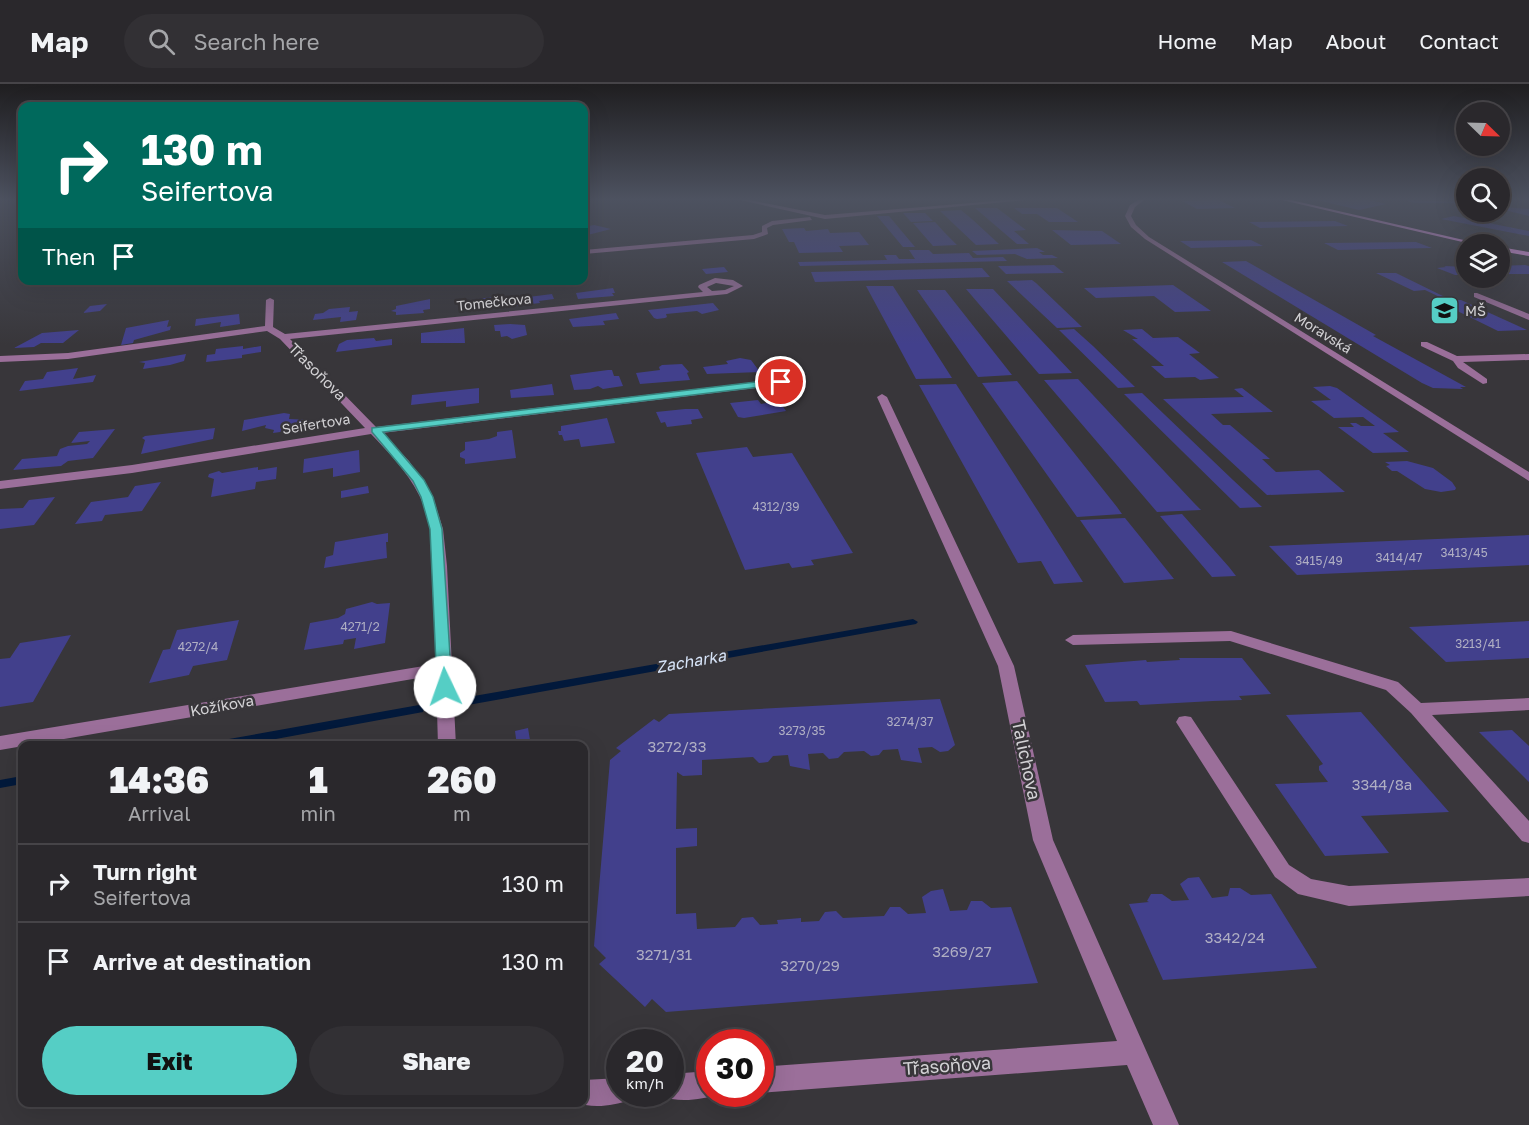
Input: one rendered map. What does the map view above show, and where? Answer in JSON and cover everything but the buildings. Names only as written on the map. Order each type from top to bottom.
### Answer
[{"type":"main road","points":[[1510,251],[1529,254]]},
{"type":"street","points":[[588,252],[623,249]]},
{"type":"street","name":"Moravská","points":[[1164,249],[1529,477]]},
{"type":"street","name":"Tomečkova","points":[[283,337],[709,293]]},
{"type":"street","points":[[1477,295],[1529,317]]},
{"type":"street","points":[[0,359],[68,356],[269,328],[270,300]]},
{"type":"street","name":"Třasoňova","points":[[269,328],[283,337],[375,430],[418,480],[427,497],[436,529],[447,741]]},
{"type":"street","points":[[1424,344],[1456,359],[1529,357]]},
{"type":"street","points":[[1456,359],[1461,366],[1483,381]]},
{"type":"street","name":"Seifertova","points":[[0,485],[132,469],[375,430],[781,382]]},
{"type":"street","name":"Talichova","points":[[882,397],[1006,666],[1043,840],[1166,1125]]},
{"type":"street","points":[[1073,640],[1231,636],[1392,686],[1417,709],[1529,835]]},
{"type":"street","name":"Kožíkova","points":[[0,743],[444,668]]},
{"type":"street","points":[[1417,709],[1529,704]]},
{"type":"street","points":[[1185,722],[1282,871],[1306,887],[1349,896],[1529,887]]},
{"type":"street","name":"Třasoňova","points":[[774,1079],[1133,1052]]},
{"type":"street","points":[[588,1093],[606,1091]]},
{"type":"waterway","name":"Zacharka","points":[[468,701],[913,622]]},
{"type":"waterway","name":"Zacharka","points":[[240,741],[419,709]]},
{"type":"waterway","name":"Zacharka","points":[[0,784],[18,781]]},
{"type":"place","name":"MŠ","points":[[1444,311]]},
{"type":"route","points":[[445,687],[440,566],[436,529],[427,497],[418,480],[375,430],[781,382]]}]
